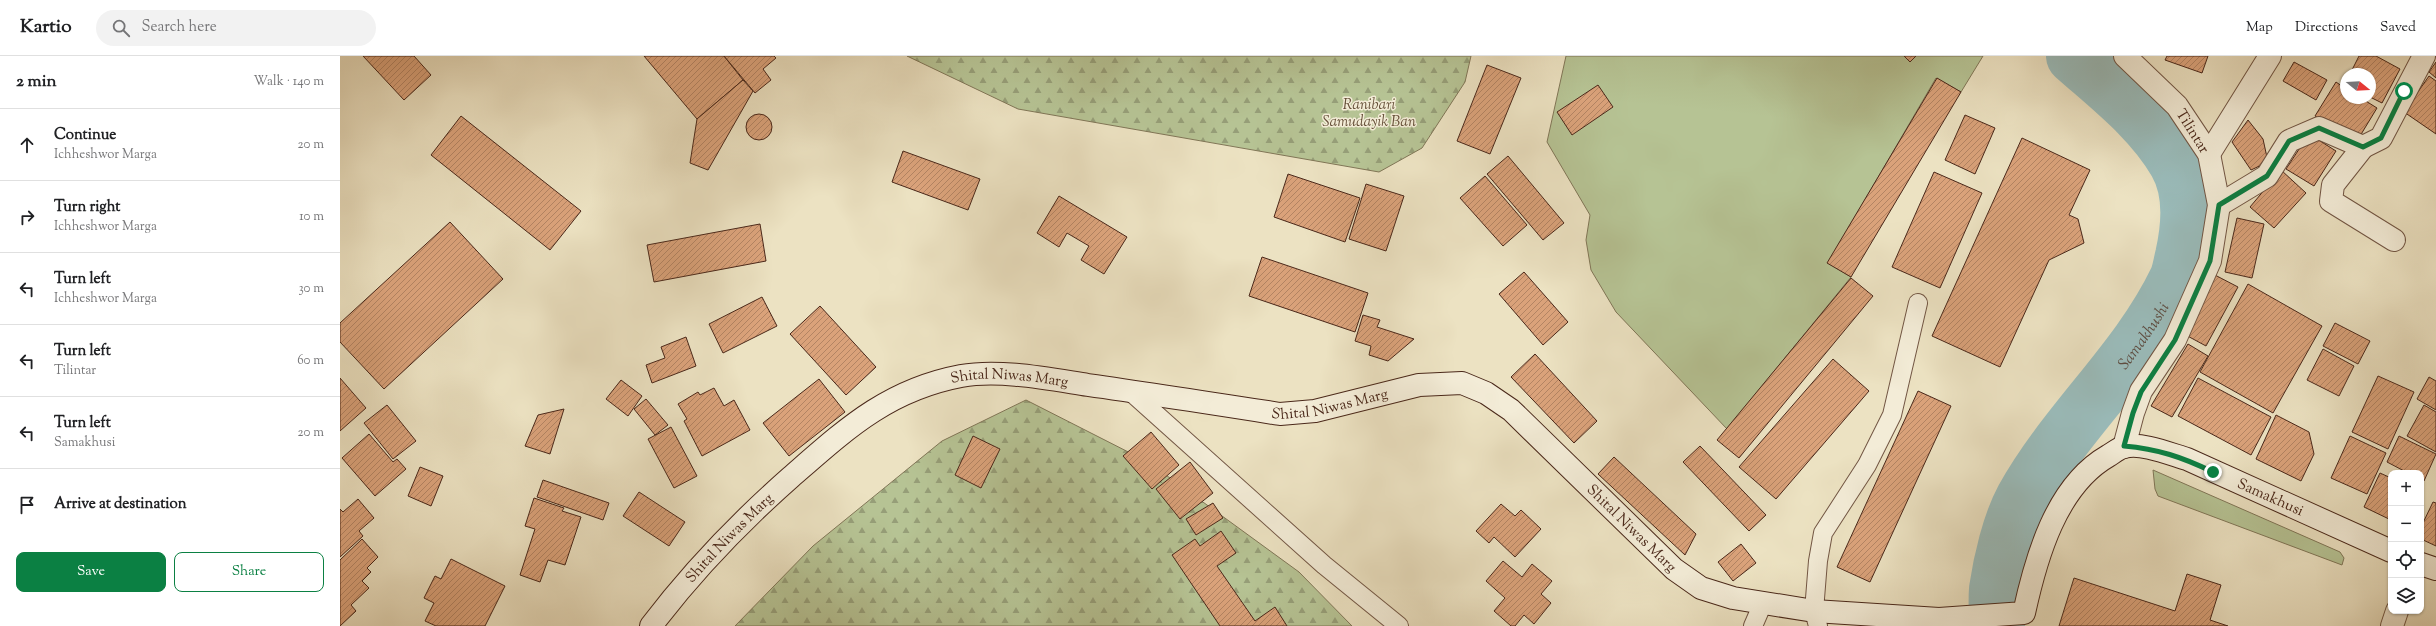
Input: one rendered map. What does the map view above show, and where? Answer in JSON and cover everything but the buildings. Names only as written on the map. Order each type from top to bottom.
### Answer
[{"type":"street","name":"Tilintar","points":[[2124,446],[2133,413],[2141,392],[2175,340],[2210,261],[2219,205],[2209,154],[2177,106],[2125,56]]},
{"type":"street","points":[[2209,154],[2270,56]]},
{"type":"street","points":[[2394,240],[2331,201],[2333,185],[2363,147],[2381,138],[2424,56]]},
{"type":"street","points":[[2219,205],[2267,176],[2289,141],[2319,128],[2363,147]]},
{"type":"street","name":"Shital Niwas Marg","points":[[651,626],[676,593],[753,510],[852,424],[882,405],[923,386],[963,376],[1006,375],[1130,391],[1280,414],[1315,411],[1419,385],[1462,382],[1486,393],[1511,410],[1674,569],[1701,588],[1733,598],[1763,603],[1816,618],[2019,618]]},
{"type":"street","points":[[2019,618],[2035,570],[2066,498],[2091,466],[2124,446]]},
{"type":"street","name":"Samakhusi","points":[[2124,446],[2152,448],[2187,459],[2388,550]]},
{"type":"street","points":[[2424,565],[2436,569]]},
{"type":"street","points":[[2392,626],[2396,614]]},
{"type":"lane","points":[[1816,618],[1818,561],[1822,533],[1867,464],[1892,415],[1918,303]]},
{"type":"lane","points":[[1130,391],[1324,565],[1399,626]]},
{"type":"lane","points":[[1753,626],[1763,603]]},
{"type":"green space","name":"Ranibari Samudayik Ban","points":[[907,56],[1471,56],[1465,82],[1422,148],[1379,172],[1018,109]]},
{"type":"green space","points":[[1566,56],[1904,56],[1910,62],[1916,56],[1983,56],[1961,92],[1936,78],[1828,263],[1851,277],[1727,429],[1616,312],[1591,270],[1586,240],[1590,215],[1547,142]]},
{"type":"green space","points":[[1026,400],[1148,462],[1299,572],[1352,626],[735,626],[813,546],[942,441]]},
{"type":"green space","points":[[2153,470],[2340,552],[2344,558],[2342,565],[2158,496],[2155,489]]},
{"type":"waterway","name":"Samakhushi","points":[[1997,626],[1997,589],[2007,543],[2018,509],[2041,470],[2060,443],[2123,364],[2161,309],[2177,279],[2187,232],[2188,196],[2181,173],[2166,146],[2155,132],[2116,92],[2074,56]]},
{"type":"route","points":[[2213,472],[2187,459],[2152,448],[2124,446],[2133,413],[2141,392],[2175,340],[2210,261],[2219,205],[2238,192],[2267,176],[2289,141],[2319,128],[2363,147],[2381,138],[2404,91]]}]
